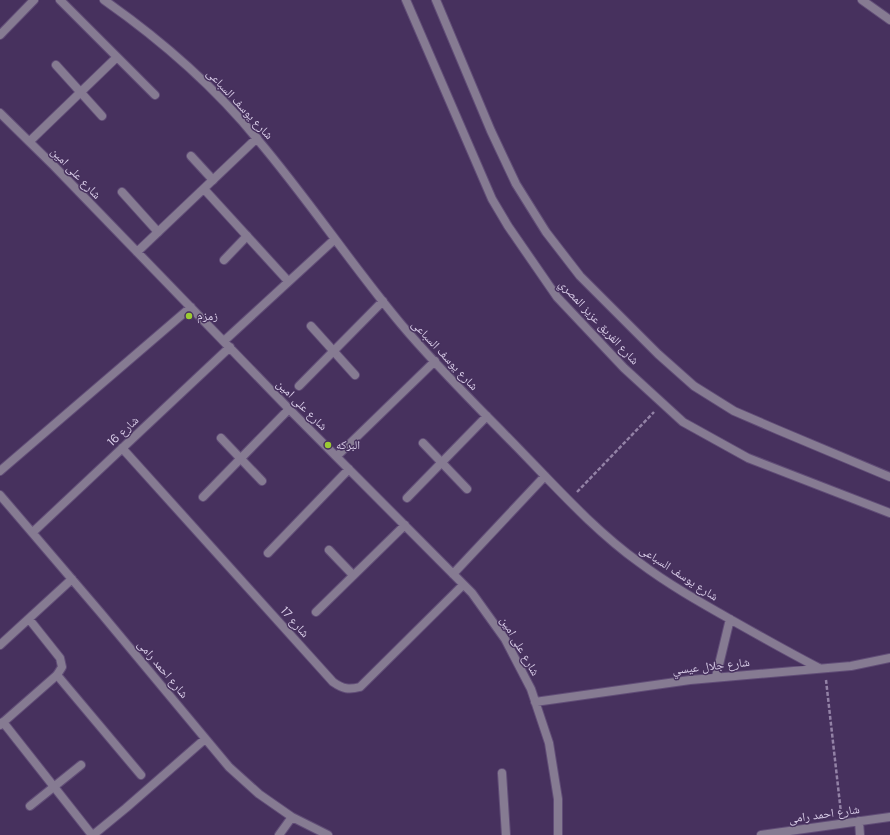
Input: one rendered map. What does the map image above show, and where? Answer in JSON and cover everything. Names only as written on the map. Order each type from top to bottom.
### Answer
[{"type":"street","points":[[0,35],[34,0]]},
{"type":"street","points":[[60,0],[155,95]]},
{"type":"street","name":"شارع يوسف السباعى","points":[[104,0],[150,34],[188,66],[223,100],[287,175],[402,326],[545,476],[597,527],[638,562],[683,593],[768,641],[822,668]]},
{"type":"street","points":[[408,4],[416,0]]},
{"type":"street","name":"شارع الفريق عزيز المصري","points":[[436,0],[490,131],[516,184],[546,232],[580,276],[658,354],[694,386],[734,411],[890,477]]},
{"type":"street","points":[[862,0],[890,20]]},
{"type":"street","name":"شارع الفريق عزيز المصري","points":[[408,4],[489,193],[508,226],[558,297],[624,368],[683,422],[748,458],[890,513]]},
{"type":"street","points":[[30,141],[117,57]]},
{"type":"street","points":[[56,65],[102,116]]},
{"type":"street","name":"شارع على امين","points":[[0,113],[30,141],[289,409],[472,593],[505,639],[531,689],[549,743],[558,799],[558,835]]},
{"type":"street","points":[[137,252],[257,138]]},
{"type":"street","points":[[191,156],[213,180]]},
{"type":"street","points":[[204,189],[288,281]]},
{"type":"street","points":[[122,192],[158,232]]},
{"type":"street","points":[[224,260],[247,236]]},
{"type":"street","name":"شارع 16","points":[[33,532],[122,448],[288,281],[335,239]]},
{"type":"street","points":[[299,386],[383,301]]},
{"type":"street","points":[[0,472],[191,308]]},
{"type":"street","points":[[311,326],[355,375]]},
{"type":"street","points":[[337,456],[435,361]]},
{"type":"street","points":[[203,497],[289,409]]},
{"type":"street","points":[[407,498],[487,416]]},
{"type":"street","points":[[220,438],[262,481]]},
{"type":"street","points":[[423,443],[468,489]]},
{"type":"street","name":"شارع 17","points":[[122,448],[333,682],[341,688],[351,690],[360,687],[463,585]]},
{"type":"street","points":[[268,554],[349,469]]},
{"type":"street","points":[[454,574],[545,476]]},
{"type":"street","name":"شارع احمد رامى","points":[[0,495],[33,532],[229,767],[259,794],[292,817],[328,835]]},
{"type":"street","points":[[316,612],[405,525]]},
{"type":"street","points":[[329,550],[354,575]]},
{"type":"street","points":[[0,645],[72,579]]},
{"type":"street","points":[[29,619],[60,658],[62,667],[57,675],[2,723],[93,835],[205,739]]},
{"type":"street","points":[[716,677],[730,619]]},
{"type":"street","name":"شارع جلال عيسي","points":[[535,702],[716,677],[851,666],[890,658]]},
{"type":"street","points":[[57,675],[141,775]]},
{"type":"street","points":[[30,806],[81,765]]},
{"type":"street","points":[[502,773],[506,835]]},
{"type":"street","points":[[278,835],[292,817]]},
{"type":"street","name":"شارع احمد رامى","points":[[761,835],[890,817]]},
{"type":"street","points":[[859,821],[860,835]]},
{"type":"path","points":[[569,500],[662,403]]},
{"type":"path","points":[[822,668],[842,824]]},
{"type":"place","name":"زمزم","points":[[189,316]]},
{"type":"place","name":"البركه","points":[[328,445]]}]
